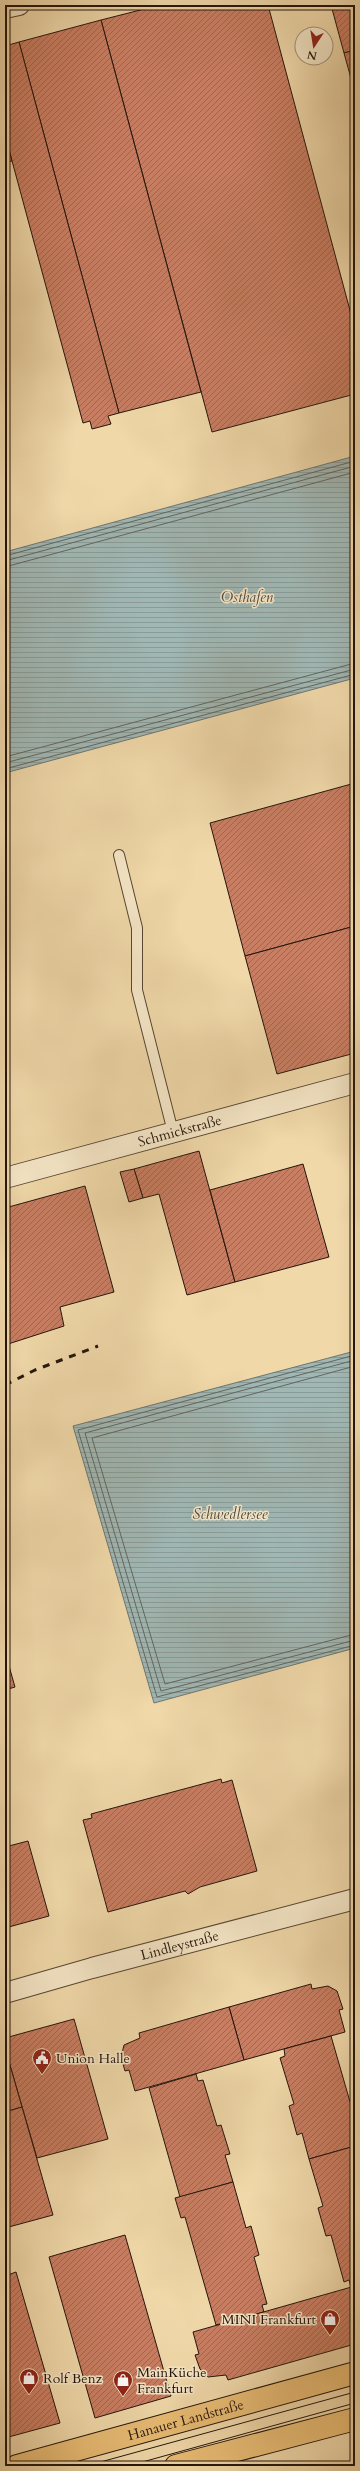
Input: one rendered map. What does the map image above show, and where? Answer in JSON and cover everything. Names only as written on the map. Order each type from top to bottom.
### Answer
[{"type":"main road","name":"Hanauer Landstraße","points":[[17,2466],[355,2373]]},
{"type":"main road","points":[[176,2466],[355,2419]]},
{"type":"street","points":[[5,8],[19,5]]},
{"type":"street","name":"Schmickstraße","points":[[5,1178],[355,1083]]},
{"type":"street","name":"Lindleystraße","points":[[5,1994],[100,1966],[355,1899]]},
{"type":"lane","points":[[119,856],[137,928],[137,990],[173,1132]]},
{"type":"water","name":"Osthafen","points":[[355,456],[355,678],[5,773],[5,552]]},
{"type":"water","name":"Schwedlersee","points":[[355,1351],[355,1648],[154,1703],[73,1426]]},
{"type":"building","points":[[160,5],[268,5],[355,329],[355,394],[212,432],[101,20]]},
{"type":"building","points":[[331,5],[355,5],[355,50],[344,53]]},
{"type":"building","points":[[101,20],[201,392],[119,413],[19,42]]},
{"type":"building","points":[[19,42],[119,413],[108,416],[111,424],[92,429],[90,421],[83,423],[5,135],[5,46]]},
{"type":"building","points":[[355,50],[355,93],[344,53]]},
{"type":"building","points":[[5,135],[12,161],[5,163]]},
{"type":"building","points":[[355,783],[355,926],[245,956],[210,823]]},
{"type":"building","points":[[355,926],[355,1053],[277,1074],[245,956]]},
{"type":"building","points":[[199,1151],[235,1282],[187,1295],[159,1194],[143,1198],[134,1169]]},
{"type":"building","points":[[303,1164],[329,1257],[235,1282],[210,1190]]},
{"type":"building","points":[[134,1169],[143,1198],[129,1202],[120,1172]]},
{"type":"building","points":[[85,1186],[114,1292],[60,1307],[64,1326],[5,1345],[5,1208]]},
{"type":"building","points":[[5,1652],[15,1687],[5,1690]]},
{"type":"building","points":[[221,1779],[222,1783],[232,1780],[257,1871],[200,1887],[188,1894],[185,1891],[108,1912],[83,1820],[92,1818],[91,1814]]},
{"type":"building","points":[[28,1841],[49,1916],[5,1928],[5,1847]]},
{"type":"building","points":[[311,1984],[312,1989],[328,1986],[337,1991],[343,2009],[339,2010],[345,2032],[244,2060],[229,2007]]},
{"type":"building","points":[[229,2007],[244,2060],[135,2091],[129,2070],[125,2071],[121,2057],[124,2045],[140,2038],[139,2033]]},
{"type":"building","name":"Union Halle","points":[[74,2019],[108,2139],[37,2158],[5,2048],[5,2038]]},
{"type":"building","points":[[331,2036],[355,2119],[355,2146],[309,2159],[302,2133],[297,2135],[289,2106],[294,2104],[280,2058],[285,2056],[284,2049]]},
{"type":"building","points":[[5,2048],[22,2107],[5,2112]]},
{"type":"building","points":[[196,2074],[198,2081],[203,2080],[217,2126],[221,2125],[230,2154],[225,2155],[233,2182],[180,2197],[149,2088]]},
{"type":"building","points":[[22,2107],[53,2215],[5,2228],[5,2112]]},
{"type":"building","points":[[355,2146],[355,2286],[351,2287],[349,2280],[344,2282],[331,2235],[326,2236],[318,2208],[323,2206],[309,2159]]},
{"type":"building","points":[[233,2182],[246,2228],[251,2226],[259,2255],[254,2257],[267,2304],[262,2305],[264,2312],[216,2325],[185,2217],[181,2218],[175,2198]]},
{"type":"building","points":[[125,2235],[171,2396],[95,2418],[49,2257]]},
{"type":"building","points":[[16,2272],[60,2423],[5,2438],[5,2276]]},
{"type":"building","points":[[355,2286],[355,2344],[228,2380],[226,2375],[208,2377],[200,2369],[195,2355],[199,2354],[193,2332]]},
{"type":"tram line","points":[[86,2466],[355,2392]]},
{"type":"tram line","points":[[128,2466],[355,2403]]},
{"type":"railway","points":[[5,1385],[35,1370],[98,1346]]},
{"type":"place","name":"Union Halle","points":[[42,2075]]},
{"type":"place","name":"MINI Frankfurt","points":[[330,2336]]},
{"type":"place","name":"Rolf Benz","points":[[29,2395]]},
{"type":"place","name":"MainKüche Frankfurt","points":[[123,2397]]}]
